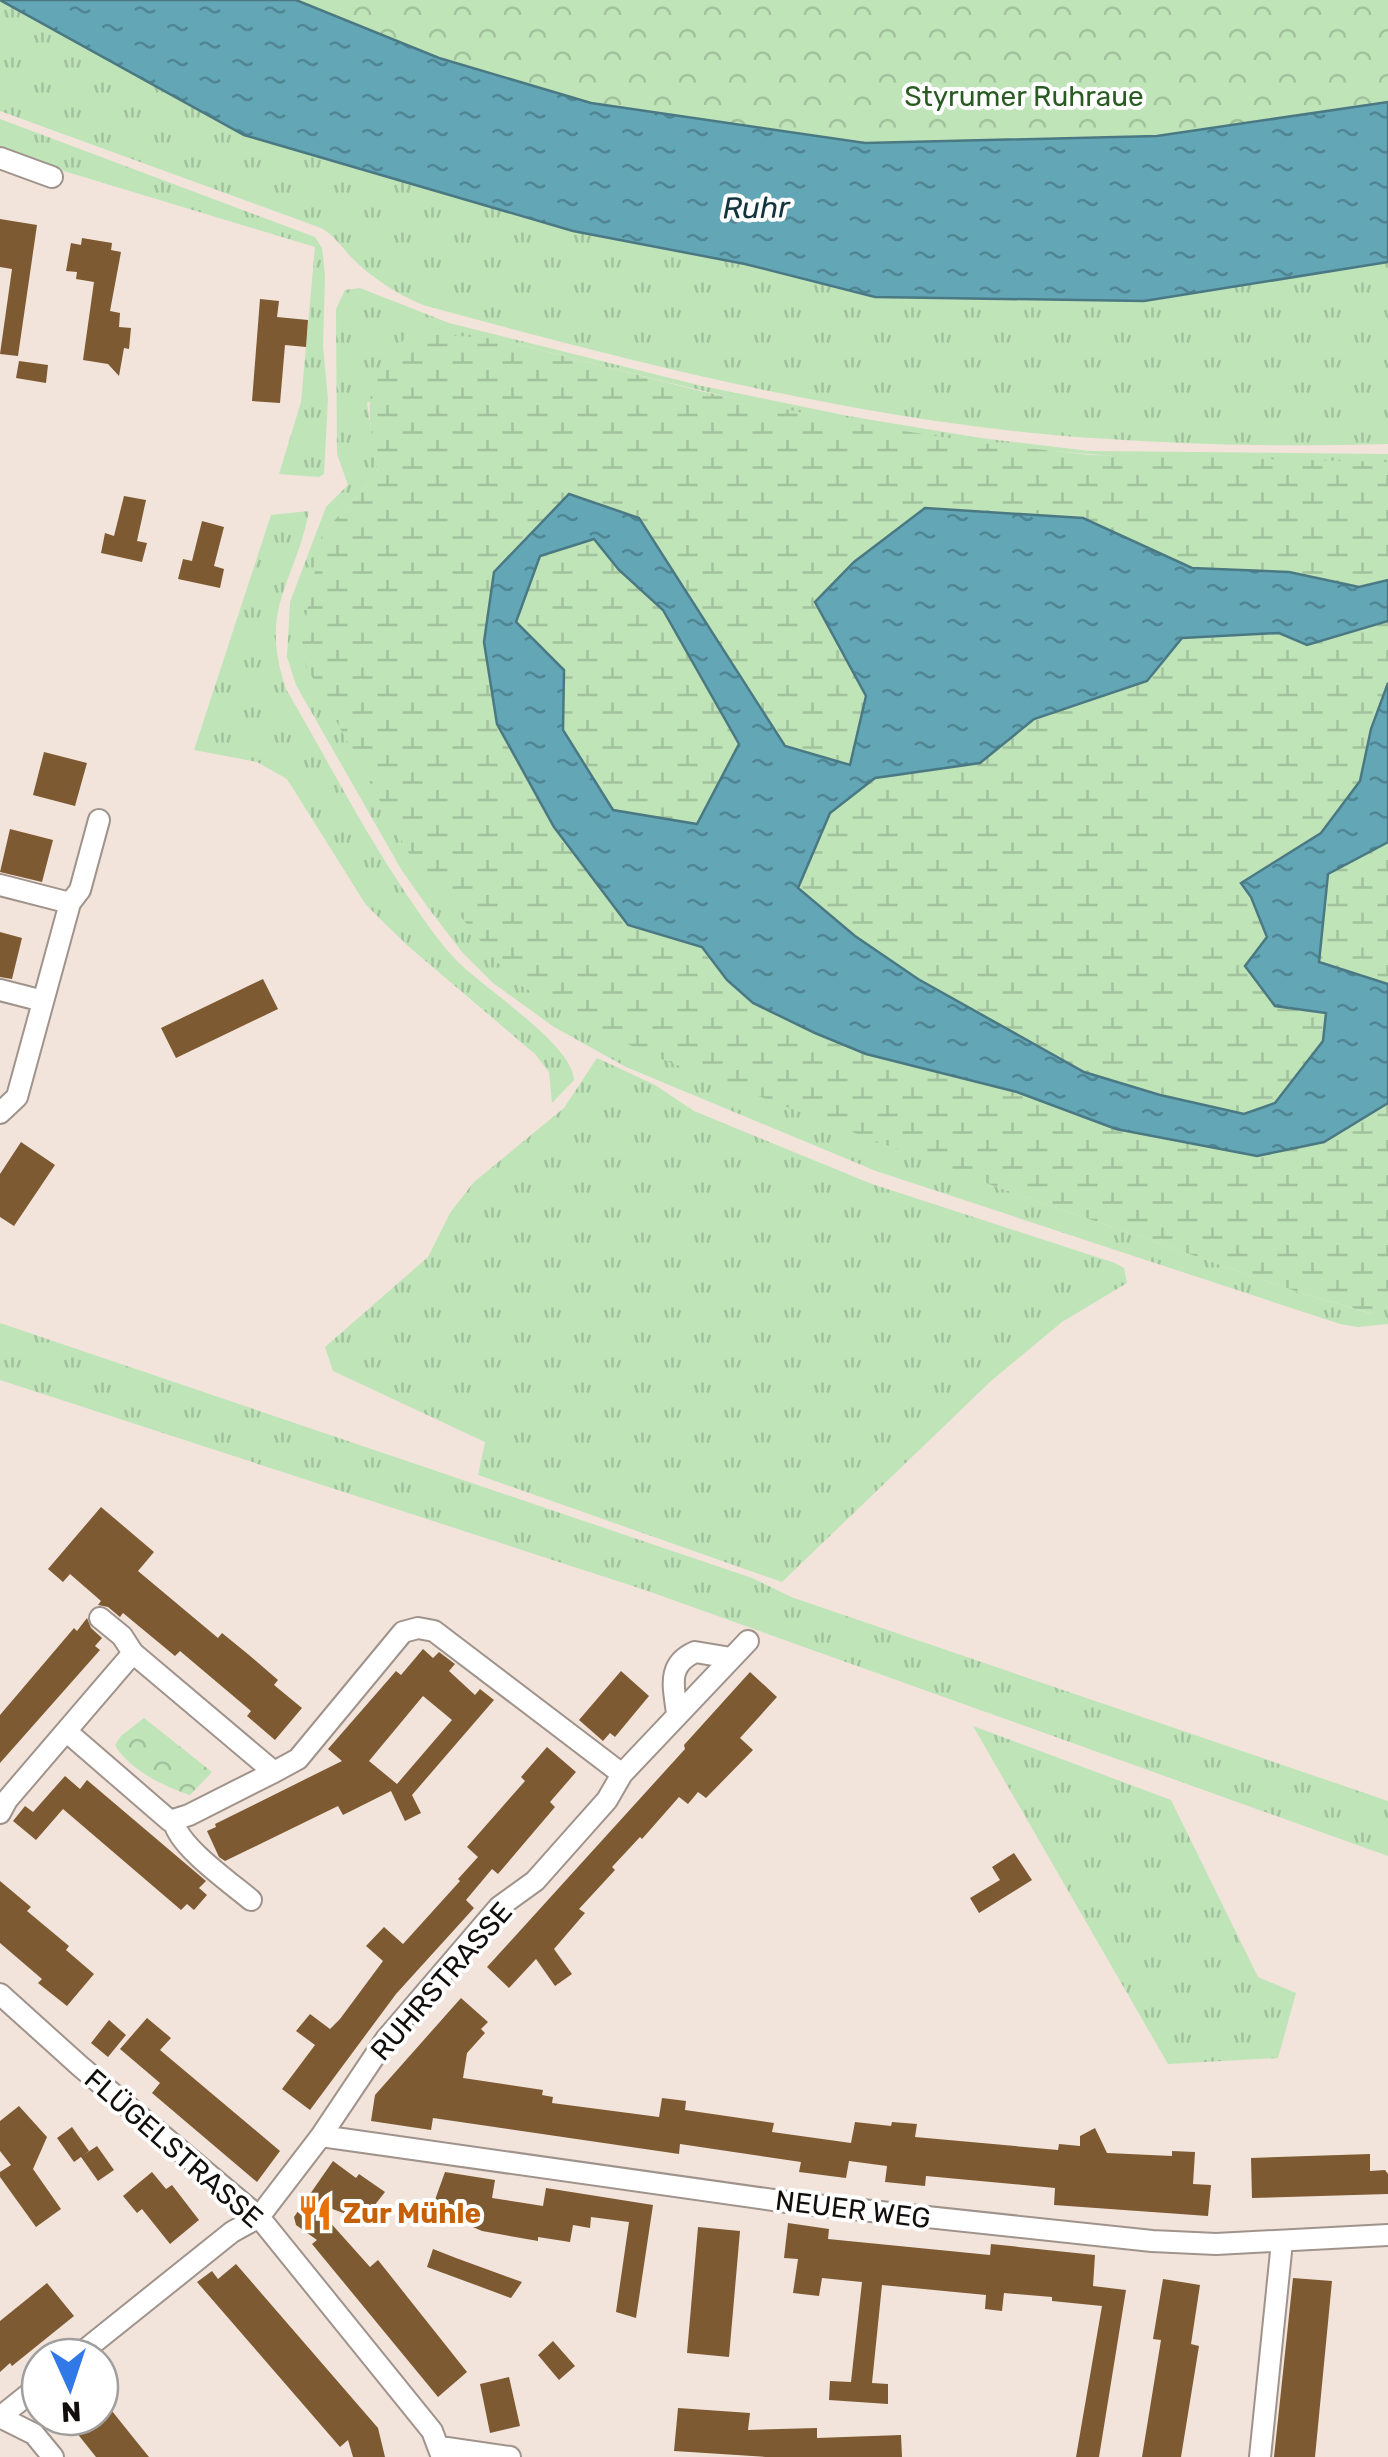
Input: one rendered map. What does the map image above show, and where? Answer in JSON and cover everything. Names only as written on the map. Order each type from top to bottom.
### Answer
[{"type":"street","points":[[0,158],[52,176]]},
{"type":"street","points":[[0,1113],[17,1097],[70,903],[80,890],[99,820]]},
{"type":"street","points":[[0,885],[70,903]]},
{"type":"street","points":[[0,990],[44,1001]]},
{"type":"street","points":[[100,1618],[122,1636],[132,1653],[274,1772]]},
{"type":"street","points":[[174,1822],[298,1760],[403,1632],[418,1628],[434,1632],[622,1774]]},
{"type":"street","name":"RUHRSTRASSE","points":[[101,2337],[232,2232],[259,2217],[321,2136],[386,2039],[499,1907],[535,1881],[606,1800],[622,1774],[748,1641]]},
{"type":"street","points":[[677,1714],[673,1676],[678,1663],[696,1652],[731,1658]]},
{"type":"street","points":[[0,1813],[132,1653]]},
{"type":"street","points":[[66,1731],[162,1817],[174,1822],[182,1838],[251,1900]]},
{"type":"street","name":"FLÜGELSTRASSE","points":[[0,1994],[259,2217],[432,2431],[441,2452]]},
{"type":"street","name":"NEUER WEG","points":[[321,2136],[903,2216],[1168,2242],[1282,2242],[1388,2235]]},
{"type":"street","points":[[1260,2457],[1282,2242]]},
{"type":"street","points":[[20,2402],[0,2417],[20,2427]]},
{"type":"street","points":[[36,2437],[53,2457]]},
{"type":"street","points":[[441,2452],[510,2457]]},
{"type":"green space","points":[[0,0],[244,135],[573,231],[745,264],[875,297],[1144,301],[1388,262],[1388,444],[1240,445],[1129,440],[924,419],[670,369],[423,305],[375,278],[321,228],[0,111]]},
{"type":"green space","name":"Styrumer Ruhraue","points":[[124,0],[1388,0],[1388,155],[747,185]]},
{"type":"green space","points":[[0,119],[315,237],[322,248],[325,275],[323,346],[328,399],[324,474],[279,474],[301,402],[315,247],[0,149]]},
{"type":"green space","points":[[360,288],[449,323],[702,386],[981,438],[1090,451],[1388,454],[1388,462],[1251,462],[1115,456],[979,443],[800,413],[497,339],[367,403],[378,473],[322,534],[980,1181],[1298,1292],[1372,1314],[1388,1306],[1388,1324],[1340,1324],[876,1171],[626,1067],[554,1027],[493,983],[462,952],[401,869],[296,685],[287,657],[290,602],[326,507],[348,485],[337,454],[336,309],[345,290]]},
{"type":"green space","points":[[410,332],[497,339],[700,391],[846,422],[981,443],[1090,455],[1388,462],[1388,580],[1359,587],[1289,572],[1192,568],[1083,518],[925,508],[854,562],[815,602],[866,696],[851,766],[785,746],[640,519],[494,572],[497,724],[554,827],[628,925],[702,947],[727,980],[753,1003],[866,1054],[1017,1092],[1116,1129],[1324,1142],[1388,1103],[1388,1306],[1373,1314],[1298,1292],[980,1181],[643,1052],[514,982],[408,852],[299,653],[322,534],[378,473],[371,397],[382,369]]},
{"type":"green space","points":[[309,511],[277,616],[278,661],[286,689],[378,849],[433,932],[458,962],[544,1035],[570,1066],[574,1080],[552,1103],[549,1072],[535,1054],[366,905],[287,779],[257,762],[194,750],[271,515]]},
{"type":"green space","points":[[594,539],[619,570],[663,610],[739,744],[697,824],[613,810],[563,730],[564,670],[515,622],[540,556]]},
{"type":"green space","points":[[1388,621],[1388,683],[1371,729],[1360,780],[1321,833],[1241,883],[1267,937],[1326,1013],[1323,1041],[1275,1103],[1244,1114],[1159,1095],[1084,1072],[918,979],[855,936],[797,888],[830,813],[875,778],[980,763],[1034,719],[1147,681],[1182,638],[1279,633],[1307,645]]},
{"type":"green space","points":[[1388,842],[1388,984],[1319,963],[1328,874]]},
{"type":"green space","points":[[597,1058],[655,1085],[694,1111],[872,1184],[1115,1263],[1124,1268],[1127,1283],[1062,1322],[991,1381],[782,1582],[478,1475],[485,1442],[333,1371],[325,1347],[428,1257],[450,1213],[474,1182],[564,1108]]},
{"type":"green space","points":[[0,1323],[752,1578],[791,1597],[1388,1801],[1388,1856],[645,1590],[0,1380]]},
{"type":"green space","points":[[144,1718],[212,1772],[190,1795],[138,1769],[115,1745]]},
{"type":"green space","points":[[973,1726],[1171,1800],[1258,1977],[1296,1993],[1278,2058],[1168,2064]]},
{"type":"water","name":"Ruhr","points":[[0,0],[296,0],[439,58],[591,103],[865,143],[1157,136],[1388,102],[1388,262],[1144,301],[875,297],[745,264],[573,231],[244,135]]},
{"type":"water","points":[[569,494],[639,518],[785,746],[850,765],[866,696],[815,602],[854,562],[925,508],[1083,518],[1192,568],[1289,572],[1359,587],[1388,580],[1388,621],[1307,645],[1279,633],[1182,638],[1147,681],[1034,719],[980,763],[875,778],[830,813],[798,888],[855,936],[918,979],[1084,1072],[1244,1114],[1275,1103],[1323,1041],[1326,1013],[1275,1006],[1245,966],[1267,937],[1241,883],[1321,833],[1360,781],[1371,729],[1388,683],[1388,842],[1328,874],[1319,962],[1388,984],[1388,1103],[1324,1142],[1257,1156],[1116,1129],[1017,1092],[866,1054],[753,1003],[727,980],[702,947],[628,925],[554,827],[497,724],[484,642],[494,572]],"holes":[[[594,539],[619,570],[663,610],[739,744],[697,824],[613,810],[563,730],[564,670],[516,622],[540,556]]]},
{"type":"building","points":[[0,219],[37,225],[18,356],[0,354],[12,269],[0,267]]},
{"type":"building","points":[[82,238],[112,243],[111,250],[121,252],[110,311],[120,313],[119,327],[131,328],[129,349],[124,348],[119,376],[108,364],[83,360],[94,282],[76,279],[77,272],[66,271],[71,243],[81,245]]},
{"type":"building","points":[[260,299],[279,301],[277,317],[308,320],[306,347],[285,345],[280,403],[252,401]]},
{"type":"building","points":[[19,361],[48,365],[46,383],[16,378]]},
{"type":"building","points":[[124,496],[146,500],[137,541],[147,543],[142,562],[101,553],[105,533],[114,536]]},
{"type":"building","points":[[202,521],[224,527],[214,566],[224,569],[220,588],[178,579],[183,559],[192,561]]},
{"type":"building","points":[[44,752],[87,763],[75,806],[33,795]]},
{"type":"building","points":[[10,829],[53,840],[42,882],[0,872]]},
{"type":"building","points":[[0,932],[22,938],[12,979],[0,977]]},
{"type":"building","points":[[263,979],[278,1009],[176,1058],[161,1028]]},
{"type":"building","points":[[21,1142],[55,1165],[14,1226],[0,1217],[0,1174]]},
{"type":"building","points":[[101,1507],[154,1552],[138,1571],[218,1638],[222,1633],[249,1655],[278,1680],[274,1685],[302,1708],[275,1740],[247,1716],[251,1711],[180,1651],[175,1656],[123,1613],[120,1617],[108,1607],[98,1605],[101,1601],[70,1574],[63,1582],[48,1569]]},
{"type":"building","points":[[87,1618],[102,1638],[95,1646],[100,1650],[0,1763],[0,1715],[74,1628],[77,1631]]},
{"type":"building","points":[[423,1649],[433,1658],[439,1652],[455,1664],[449,1671],[475,1695],[480,1689],[494,1700],[412,1795],[421,1813],[405,1821],[391,1791],[343,1815],[338,1806],[225,1861],[219,1857],[207,1831],[342,1761],[328,1749],[396,1671],[401,1675]],"holes":[[[423,1696],[452,1720],[397,1784],[369,1761]]]},
{"type":"building","points":[[621,1671],[649,1696],[615,1737],[610,1733],[603,1741],[579,1720]]},
{"type":"building","points":[[750,1672],[777,1697],[740,1738],[753,1750],[706,1798],[698,1792],[688,1804],[679,1797],[612,1867],[615,1870],[579,1909],[585,1913],[554,1949],[572,1974],[555,1986],[536,1959],[509,1988],[487,1967]]},
{"type":"building","points":[[547,1747],[576,1772],[550,1802],[555,1807],[498,1874],[492,1869],[466,1900],[474,1908],[396,1994],[310,2110],[282,2089],[315,2045],[296,2031],[310,2014],[330,2029],[340,2019],[383,1961],[366,1946],[384,1927],[403,1944],[478,1857],[467,1847],[525,1781],[521,1777]]},
{"type":"building","points":[[65,1776],[80,1789],[87,1780],[206,1881],[199,1888],[207,1895],[194,1910],[187,1904],[181,1910],[63,1809],[36,1840],[13,1821],[25,1806],[33,1812]]},
{"type":"building","points":[[1014,1853],[1032,1880],[979,1913],[970,1898],[1000,1880],[992,1867]]},
{"type":"building","points":[[0,1881],[31,1907],[27,1911],[69,1946],[66,1950],[94,1974],[67,2006],[38,1983],[42,1979],[0,1943]]},
{"type":"building","points":[[461,1998],[488,2022],[481,2029],[485,2033],[467,2053],[463,2078],[543,2090],[542,2095],[553,2097],[552,2103],[659,2117],[662,2098],[686,2101],[685,2110],[774,2123],[772,2132],[851,2143],[855,2122],[917,2124],[915,2137],[1058,2150],[1059,2144],[1080,2146],[1080,2136],[1095,2128],[1107,2153],[1172,2156],[1172,2151],[1195,2152],[1193,2184],[1211,2185],[1208,2216],[1054,2205],[1055,2188],[926,2176],[925,2186],[885,2182],[887,2166],[849,2161],[846,2178],[799,2172],[801,2162],[680,2144],[679,2154],[433,2118],[431,2130],[371,2121],[375,2095]]},
{"type":"building","points":[[147,2018],[171,2038],[160,2050],[280,2151],[257,2182],[152,2093],[160,2083],[120,2049]]},
{"type":"building","points":[[109,2020],[126,2035],[108,2057],[91,2043]]},
{"type":"building","points":[[19,2106],[47,2137],[33,2169],[61,2209],[36,2227],[0,2177],[0,2172],[11,2165],[0,2151],[0,2121]]},
{"type":"building","points":[[72,2127],[89,2151],[82,2156],[97,2146],[114,2170],[98,2181],[81,2157],[74,2162],[57,2138]]},
{"type":"building","points":[[1370,2154],[1370,2171],[1385,2170],[1388,2174],[1388,2194],[1252,2198],[1251,2158]]},
{"type":"building","points":[[333,2161],[385,2192],[370,2211],[355,2201],[346,2214],[311,2201],[370,2267],[378,2260],[467,2372],[438,2397],[312,2244],[317,2240],[296,2225],[294,2217]]},
{"type":"building","points":[[152,2172],[166,2189],[172,2185],[199,2220],[170,2244],[142,2209],[137,2213],[123,2196]]},
{"type":"building","points":[[445,2172],[495,2180],[492,2198],[543,2206],[546,2188],[653,2205],[636,2318],[616,2312],[629,2222],[591,2217],[590,2228],[573,2225],[570,2242],[482,2231],[448,2216],[444,2225],[427,2222]]},
{"type":"building","points":[[788,2223],[829,2229],[828,2239],[990,2255],[991,2244],[1095,2255],[1093,2286],[1126,2290],[1099,2457],[1076,2457],[1102,2306],[1004,2293],[1002,2311],[985,2309],[986,2295],[882,2285],[872,2383],[888,2384],[888,2404],[829,2400],[830,2381],[851,2382],[862,2282],[822,2278],[819,2296],[793,2293],[798,2259],[784,2258]]},
{"type":"building","points":[[698,2227],[740,2231],[729,2357],[687,2353]]},
{"type":"building","points":[[433,2249],[522,2282],[511,2298],[427,2267]]},
{"type":"building","points":[[236,2264],[378,2428],[385,2457],[353,2457],[348,2440],[340,2447],[197,2282],[212,2271],[218,2279]]},
{"type":"building","points":[[1293,2278],[1332,2281],[1315,2457],[1274,2457]]},
{"type":"building","points":[[1163,2279],[1200,2285],[1191,2344],[1199,2346],[1181,2457],[1142,2457],[1161,2340],[1153,2339]]},
{"type":"building","points":[[47,2283],[74,2316],[48,2337],[20,2337],[20,2360],[0,2372],[0,2321]]},
{"type":"building","points":[[553,2341],[575,2366],[559,2380],[538,2355]]},
{"type":"building","points":[[509,2377],[520,2426],[490,2433],[480,2384]]},
{"type":"building","points":[[678,2408],[750,2413],[748,2430],[817,2428],[817,2438],[901,2435],[902,2457],[766,2457],[674,2451]]},
{"type":"building","points":[[120,2421],[149,2457],[96,2457],[80,2437],[120,2437]]},
{"type":"place","name":"Zur Mühle","points":[[315,2213]]}]
